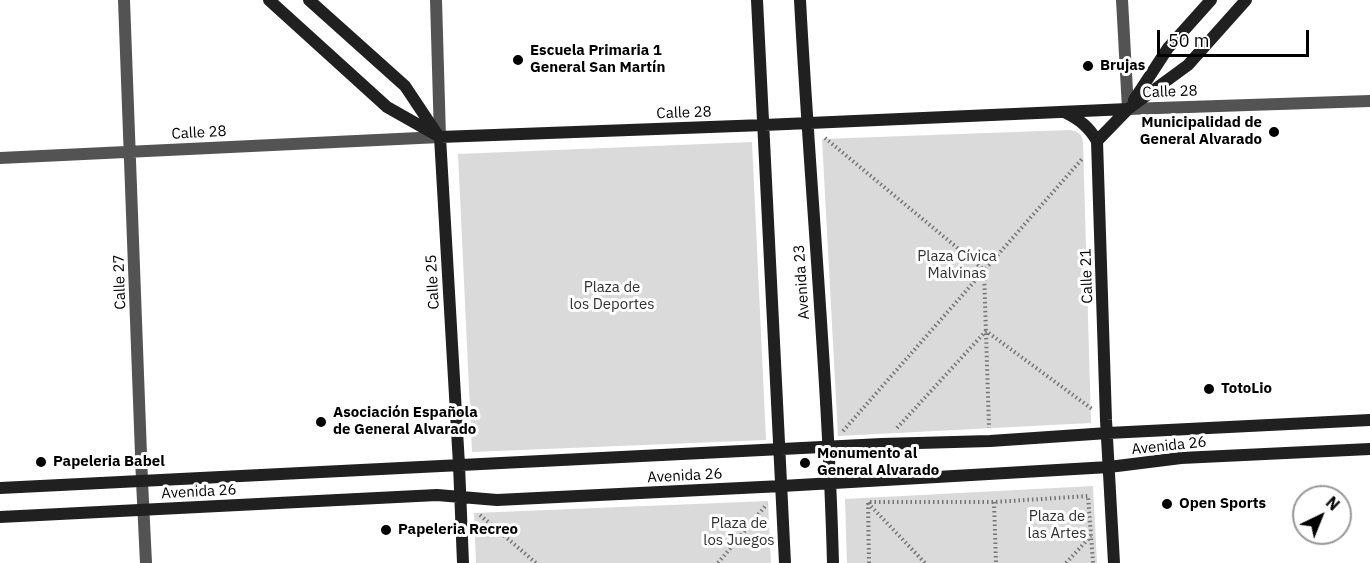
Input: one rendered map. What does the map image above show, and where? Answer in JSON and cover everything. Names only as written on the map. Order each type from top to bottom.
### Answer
[{"type":"main road","points":[[269,0],[387,107],[440,137]]},
{"type":"main road","points":[[309,0],[405,86],[440,137]]},
{"type":"main road","name":"Avenida 23","points":[[757,0],[785,563]]},
{"type":"main road","name":"Avenida 23","points":[[800,0],[806,123],[829,447],[832,563]]},
{"type":"main road","points":[[1128,109],[1168,48],[1211,0]]},
{"type":"main road","points":[[1063,111],[1084,123],[1097,141],[1128,109],[1188,65],[1246,0]]},
{"type":"main road","name":"Calle 28","points":[[440,137],[1128,109]]},
{"type":"main road","name":"Calle 25","points":[[440,137],[463,563]]},
{"type":"main road","name":"Calle 21","points":[[1097,141],[1114,563]]},
{"type":"main road","name":"Avenida 26","points":[[0,488],[882,444],[990,441],[1107,426],[1370,420]]},
{"type":"main road","name":"Avenida 26","points":[[0,517],[437,495],[497,500],[831,484],[1109,467],[1181,458],[1370,449]]},
{"type":"street","name":"Calle 27","points":[[124,0],[146,563]]},
{"type":"street","name":"Calle 25","points":[[436,0],[440,137]]},
{"type":"street","points":[[1122,0],[1128,109]]},
{"type":"street","name":"Calle 28","points":[[1128,109],[1370,100]]},
{"type":"street","name":"Calle 28","points":[[0,158],[440,137]]},
{"type":"path","points":[[806,123],[984,270],[990,441]]},
{"type":"path","points":[[829,447],[1097,141]]},
{"type":"path","points":[[986,331],[1107,426]]},
{"type":"path","points":[[882,444],[986,331]]},
{"type":"path","points":[[718,563],[782,486]]},
{"type":"path","points":[[868,502],[994,502],[1088,496],[1093,563]]},
{"type":"path","points":[[460,498],[536,563]]},
{"type":"path","points":[[868,502],[869,563]]},
{"type":"path","points":[[868,502],[925,563]]},
{"type":"path","points":[[994,502],[996,563]]},
{"type":"path","points":[[1066,563],[1091,536]]},
{"type":"green space","name":"Plaza Cívica Malvinas","points":[[1070,130],[1079,133],[1083,142],[1091,423],[838,436],[822,139]]},
{"type":"green space","name":"Plaza de los Deportes","points":[[752,142],[766,440],[472,452],[458,154]]},
{"type":"green space","name":"Plaza de las Artes","points":[[1093,486],[1097,563],[847,563],[845,499]]},
{"type":"green space","name":"Plaza de los Juegos","points":[[768,501],[771,563],[476,563],[474,513]]},
{"type":"place","name":"Escuela Primaria 1 General San Martín","points":[[518,60]]},
{"type":"place","name":"Brujas","points":[[1088,66]]},
{"type":"place","name":"Municipalidad de General Alvarado","points":[[1274,132]]},
{"type":"place","name":"TotoLio","points":[[1209,389]]},
{"type":"place","name":"Asociación Española de General Alvarado","points":[[321,422]]},
{"type":"place","name":"Papeleria Babel","points":[[41,462]]},
{"type":"place","name":"Monumento al General Alvarado","points":[[805,463]]},
{"type":"place","name":"Open Sports","points":[[1167,504]]},
{"type":"place","name":"Papeleria Recreo","points":[[386,530]]}]
